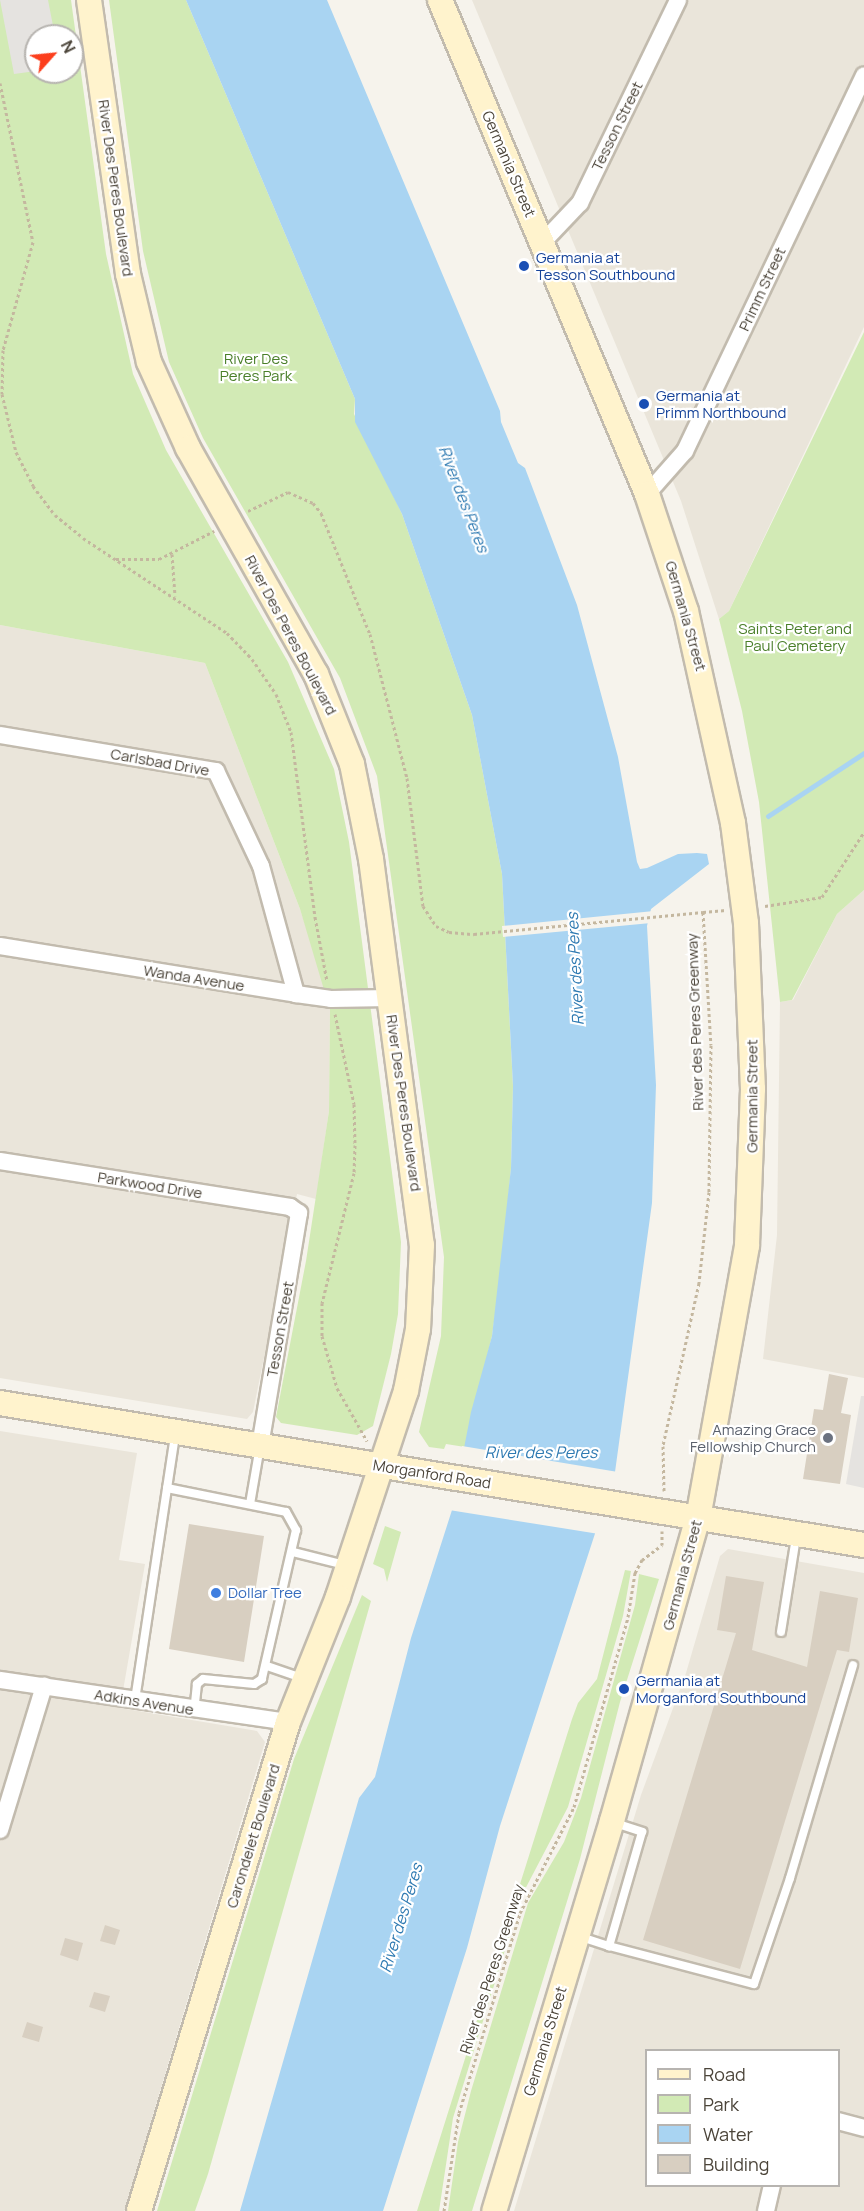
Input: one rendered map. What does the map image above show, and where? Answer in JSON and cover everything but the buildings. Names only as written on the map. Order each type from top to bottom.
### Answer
[{"type":"main road","name":"River Des Peres Boulevard","points":[[89,0],[128,274],[144,345],[174,421],[316,674],[342,734],[366,826],[390,998],[422,1264],[414,1354],[382,1466]]},
{"type":"main road","name":"Germania Street","points":[[440,0],[647,494],[686,611],[720,750],[743,900],[751,1008],[753,1147],[747,1246],[698,1517],[612,1821],[494,2211]]},
{"type":"main road","name":"Morganford Road","points":[[0,1403],[864,1545]]},
{"type":"main road","name":"Carondelet Boulevard","points":[[140,2211],[288,1722],[348,1566],[382,1466]]},
{"type":"street","name":"Tesson Street","points":[[542,243],[580,203],[678,0]]},
{"type":"street","name":"Primm Street","points":[[647,494],[686,451],[864,75]]},
{"type":"street","name":"Carlsbad Drive","points":[[0,735],[216,771],[261,866],[296,994]]},
{"type":"street","name":"Wanda Avenue","points":[[0,946],[331,999],[390,998]]},
{"type":"street","name":"Parkwood Drive","points":[[0,1161],[290,1207],[298,1213]]},
{"type":"street","name":"Tesson Street","points":[[260,1446],[298,1213]]},
{"type":"street","name":"Adkins Avenue","points":[[0,1680],[194,1711],[288,1722]]},
{"type":"street","points":[[0,1830],[44,1686]]},
{"type":"street","points":[[840,2122],[864,2128]]},
{"type":"street","points":[[766,2211],[772,2187]]},
{"type":"lane","points":[[135,1701],[175,1432]]},
{"type":"lane","points":[[250,1504],[260,1446]]},
{"type":"lane","points":[[167,1488],[286,1512],[292,1518],[296,1530],[267,1666],[262,1679],[254,1684],[203,1679],[197,1684],[194,1711]]},
{"type":"lane","points":[[781,1632],[796,1533]]},
{"type":"lane","points":[[293,1552],[348,1566]]},
{"type":"lane","points":[[577,1936],[747,1984],[757,1982],[853,1665]]},
{"type":"lane","points":[[267,1666],[305,1680]]},
{"type":"lane","points":[[609,1946],[642,1832],[612,1821]]},
{"type":"path","points":[[0,83],[33,242],[3,350],[2,394],[16,452],[33,486],[55,515],[228,633],[252,659],[276,694],[291,732],[315,917],[328,982]]},
{"type":"path","name":"River des Peres Greenway","points":[[247,512],[288,492],[313,503],[321,513],[370,634],[407,778],[423,906],[436,926],[449,932],[474,934],[703,912],[711,1046],[709,1192],[699,1282],[663,1446],[664,1482]]},
{"type":"path","points":[[116,558],[137,561],[172,554],[212,532]]},
{"type":"path","points":[[172,554],[175,596]]},
{"type":"path","points":[[770,906],[822,897],[864,832]]},
{"type":"path","points":[[703,912],[722,910]]},
{"type":"path","points":[[334,1012],[354,1104],[355,1145],[352,1182],[322,1303],[322,1336],[337,1388],[382,1466]]},
{"type":"path","name":"River des Peres Greenway","points":[[444,2211],[459,2113],[520,1913],[574,1807],[628,1617],[638,1566],[662,1545]]},
{"type":"shaded area","points":[[0,0],[48,0],[53,24],[24,24],[24,73],[14,74]]},
{"type":"shaded area","points":[[472,0],[864,0],[864,327],[729,611],[719,619],[681,501]]},
{"type":"shaded area","points":[[0,625],[205,663],[300,909],[325,985],[330,1010],[329,1111],[316,1199],[297,1194],[253,1412],[247,1419],[0,1378]]},
{"type":"shaded area","points":[[864,890],[864,1378],[763,1359],[777,1235],[780,1002],[793,1000],[837,914]]},
{"type":"shaded area","points":[[861,1396],[864,1396],[864,1488],[846,1484]]},
{"type":"shaded area","points":[[0,1431],[137,1453],[119,1560],[145,1564],[120,1708],[257,1731],[265,1742],[124,2211],[0,2211]]},
{"type":"shaded area","points":[[728,1549],[864,1573],[864,2211],[514,2211],[641,1795],[686,1673],[720,1556]]},
{"type":"green space","points":[[0,0],[71,0],[74,24],[24,24],[24,84],[83,84],[106,254],[133,374],[166,450],[288,662],[334,769],[349,842],[401,1242],[398,1314],[391,1354],[373,1426],[357,1435],[281,1423],[276,1417],[306,1261],[329,1111],[330,1010],[300,909],[205,663],[0,625]]},
{"type":"green space","name":"River Des Peres Park","points":[[109,0],[186,0],[355,399],[354,414],[402,514],[472,715],[502,874],[513,1086],[511,1168],[502,1265],[492,1336],[465,1447],[446,1444],[444,1449],[429,1447],[419,1432],[441,1336],[444,1257],[377,776],[340,678],[203,438],[169,362],[143,251]]},
{"type":"green space","name":"Saints Peter and Paul Cemetery","points":[[864,332],[864,890],[837,914],[792,1000],[780,1002],[759,802],[742,711],[719,619],[729,611]]},
{"type":"green space","points":[[385,1526],[401,1532],[387,1582],[384,1569],[373,1564]]},
{"type":"green space","points":[[625,1570],[631,1571],[623,1616],[568,1807],[522,1895],[453,2118],[439,2211],[417,2211],[572,1719],[578,1703],[597,1679]]},
{"type":"green space","points":[[639,1574],[659,1579],[620,1702],[580,1859],[472,2211],[448,2211],[458,2142],[471,2091],[528,1903],[564,1842],[581,1798],[635,1605]]},
{"type":"green space","points":[[362,1595],[371,1601],[208,2174],[195,2211],[157,2211],[294,1759]]},
{"type":"water","name":"River des Peres","points":[[186,0],[327,0],[500,411],[501,422],[518,463],[525,468],[577,605],[618,757],[640,869],[678,854],[707,854],[709,864],[651,909],[647,926],[656,1085],[652,1203],[615,1472],[500,1826],[467,1948],[383,2211],[240,2211],[359,1798],[375,1777],[411,1638],[452,1510],[471,1412],[492,1336],[511,1168],[513,1086],[502,874],[472,715],[402,514],[355,422],[355,399]]},
{"type":"pier","points":[[654,911],[651,923],[503,937],[502,926]]},
{"type":"pier","points":[[462,1446],[618,1472],[599,1534],[449,1510]]},
{"type":"waterway","points":[[768,816],[864,753]]},
{"type":"place","name":"Germania at Tesson Southbound","points":[[524,266]]},
{"type":"place","name":"Germania at Primm Northbound","points":[[644,404]]},
{"type":"place","name":"Amazing Grace Fellowship Church","points":[[828,1438]]},
{"type":"place","name":"Dollar Tree","points":[[216,1593]]},
{"type":"place","name":"Germania at Morganford Southbound","points":[[624,1689]]}]
